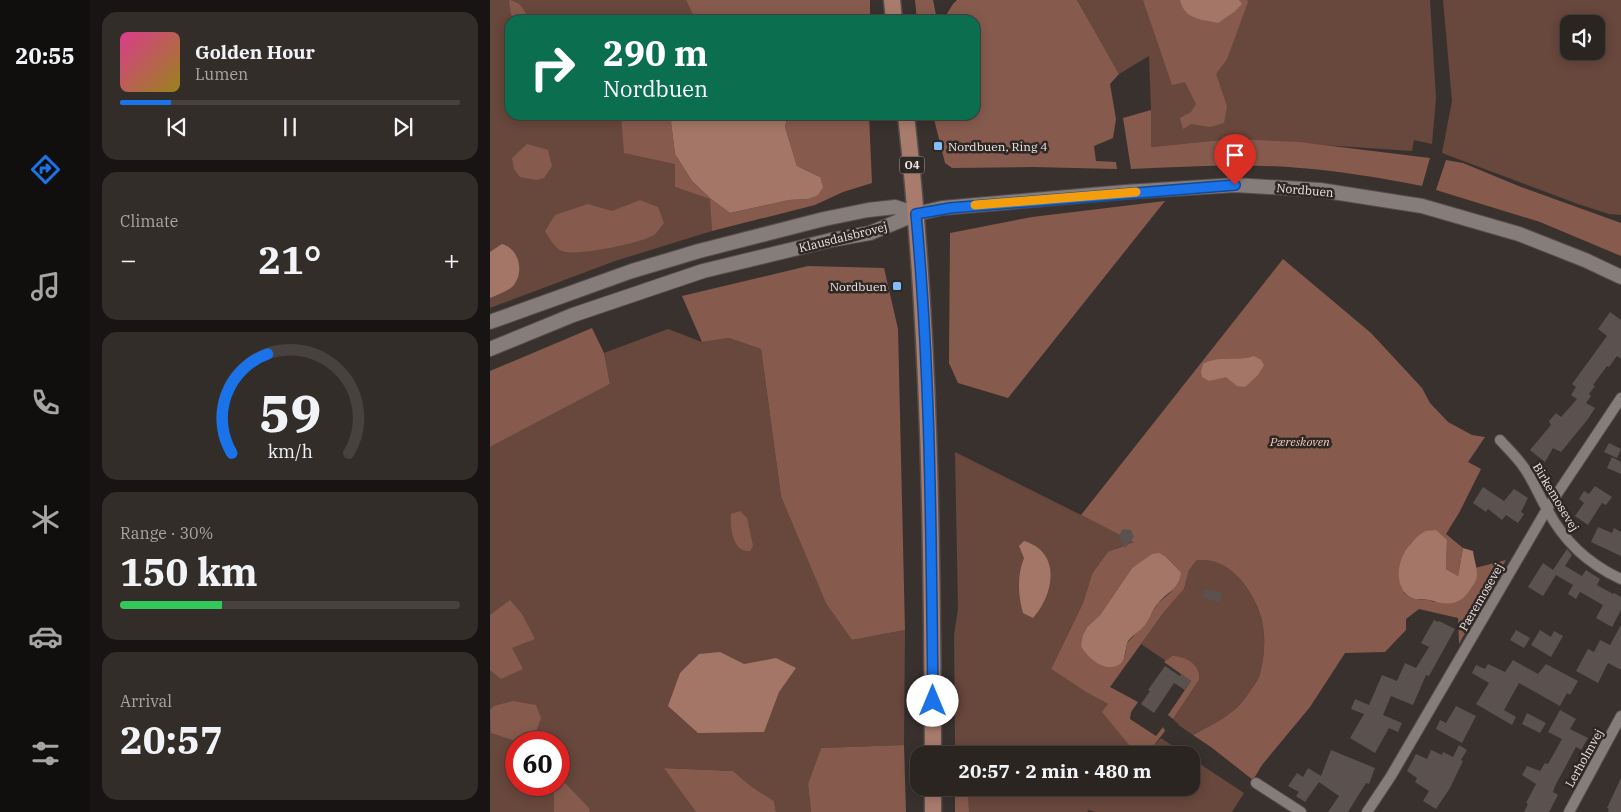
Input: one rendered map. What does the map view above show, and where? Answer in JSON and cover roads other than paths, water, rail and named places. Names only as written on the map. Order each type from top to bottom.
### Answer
[{"type":"main road","points":[[892,0],[894,15]]},
{"type":"main road","name":"O4","points":[[907,120],[916,214],[926,370],[932,570],[933,746]]},
{"type":"main road","points":[[933,796],[933,812]]},
{"type":"street","name":"Nordbuen","points":[[916,214],[950,208],[1235,185],[1320,190],[1422,206],[1519,234],[1585,260],[1621,277]]},
{"type":"street","name":"Klausdalsbrovej","points":[[490,322],[632,271],[727,244],[868,210],[895,207],[916,214]]},
{"type":"street","name":"Klausdalsbrovej","points":[[490,349],[574,315],[703,271],[831,240],[870,233],[916,214]]},
{"type":"street","name":"Pæremosevej","points":[[1367,812],[1391,776],[1547,510],[1621,398]]},
{"type":"street","name":"Birkemosevej","points":[[1500,440],[1524,467],[1561,533],[1580,554],[1621,579]]},
{"type":"street","name":"Lerholmvej","points":[[1569,812],[1621,716]]},
{"type":"street","points":[[1256,783],[1301,812]]},
{"type":"place","name":"Nordbuen, Ring 4","points":[[938,146]]},
{"type":"place","name":"Nordbuen","points":[[897,286]]},
{"type":"park label","name":"Pæreskoven","points":[[1300,441]]}]
